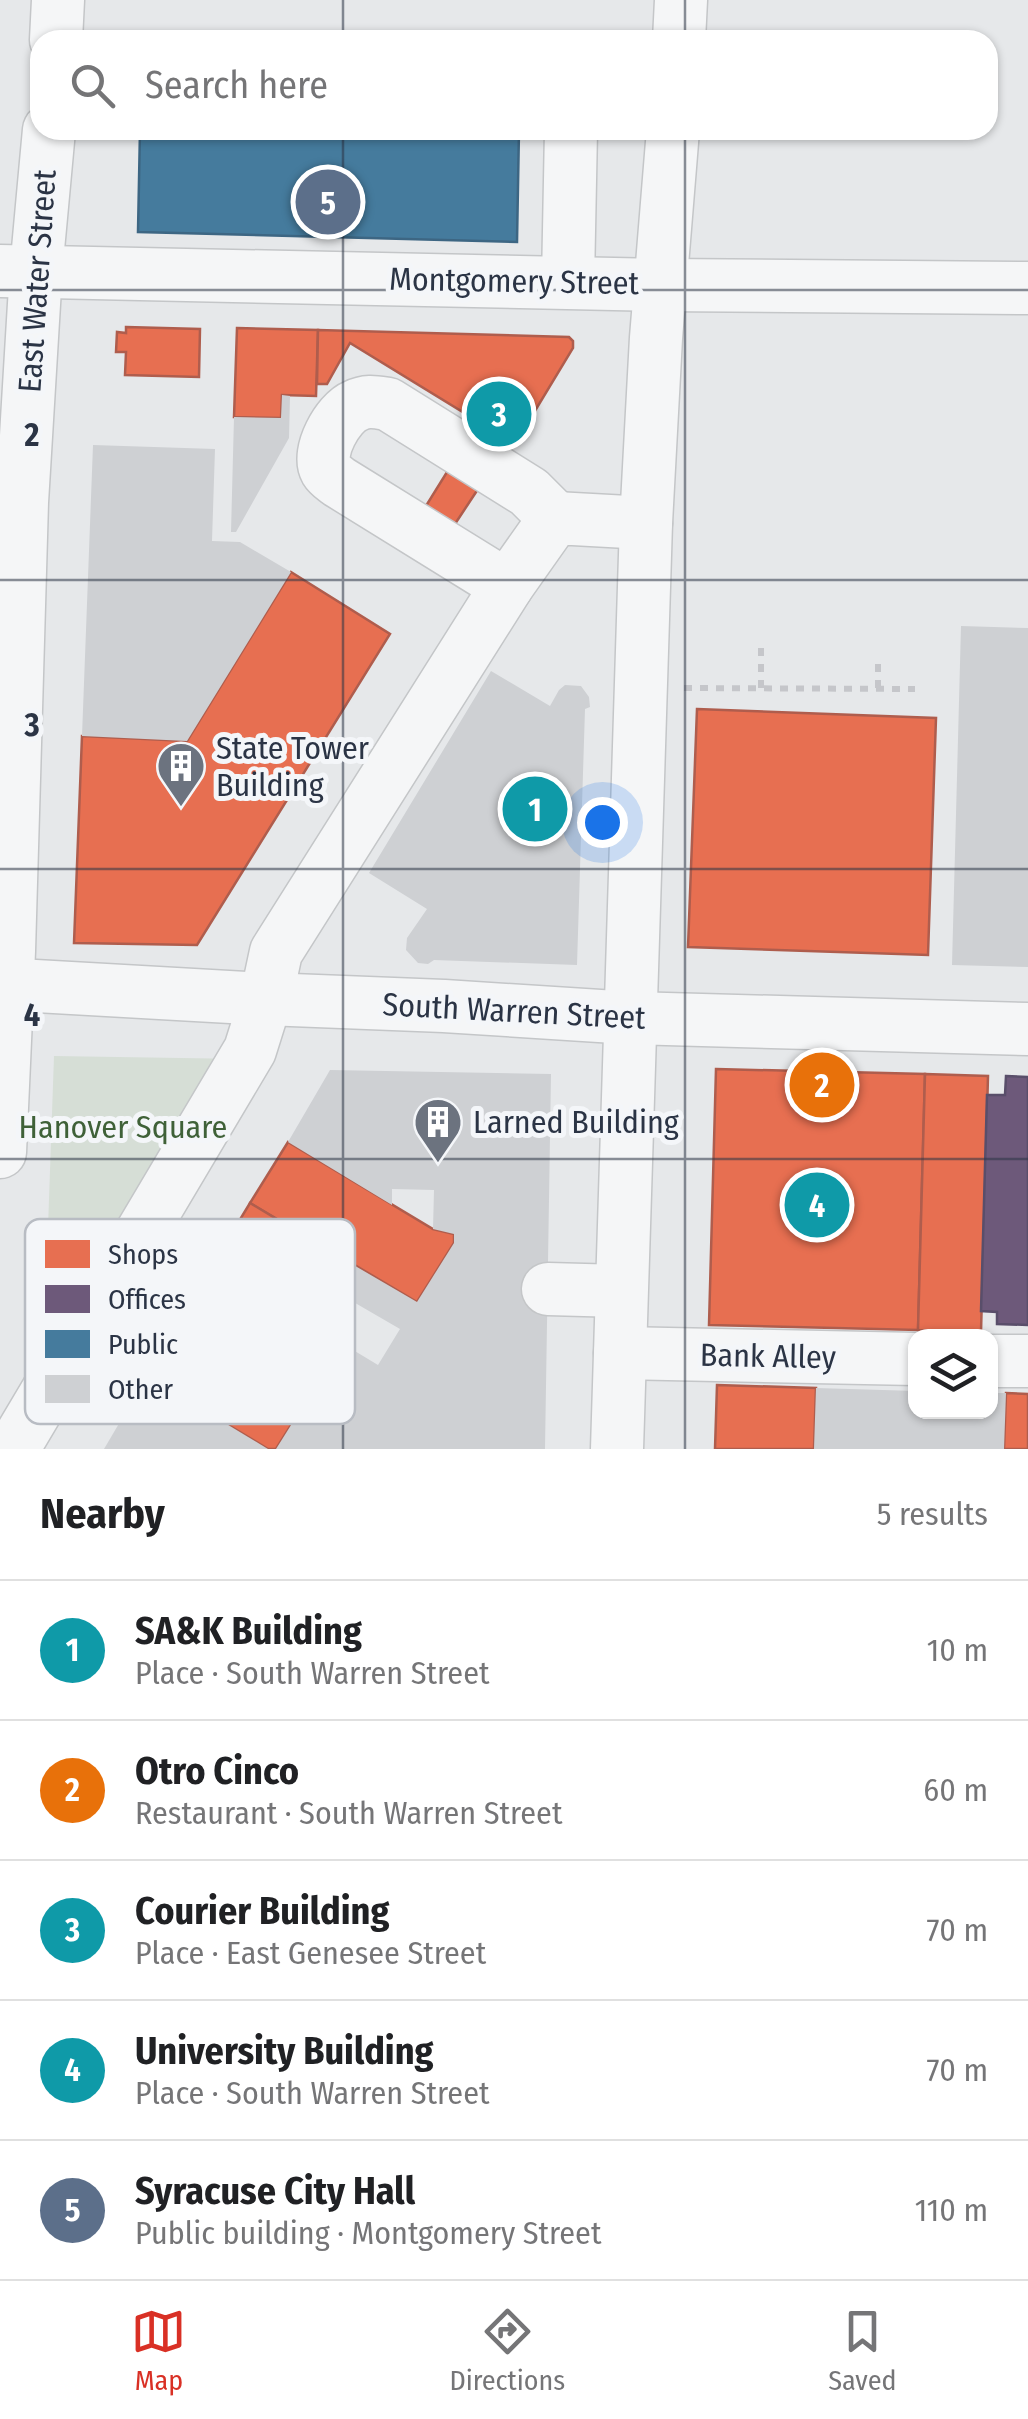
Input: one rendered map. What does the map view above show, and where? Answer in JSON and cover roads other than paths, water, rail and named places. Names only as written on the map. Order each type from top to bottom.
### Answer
[{"type":"street","points":[[56,30],[58,0]]},
{"type":"street","points":[[680,30],[681,0]]},
{"type":"street","name":"East Water Street","points":[[0,1152],[22,502],[18,272],[47,140]]},
{"type":"street","points":[[568,281],[571,140]]},
{"type":"street","points":[[617,1449],[646,523],[673,140]]},
{"type":"street","name":"Montgomery Street","points":[[18,272],[1028,288]]},
{"type":"street","points":[[507,586],[339,482],[326,470],[324,456],[329,438],[349,408],[370,401],[388,404],[529,492],[555,518],[646,523]]},
{"type":"street","points":[[150,1219],[250,1050],[276,952],[507,586],[555,518]]},
{"type":"street","name":"South Warren Street","points":[[4,984],[631,1018],[1028,1030]]},
{"type":"street","points":[[548,1289],[621,1291]]},
{"type":"street","name":"Bank Alley","points":[[620,1353],[908,1359]]},
{"type":"street","points":[[998,1360],[1028,1361]]},
{"type":"street","points":[[13,1449],[28,1424]]},
{"type":"place","name":"Syracuse City Hall","points":[[328,202]]},
{"type":"place","name":"Courier Building","points":[[499,414]]},
{"type":"place","name":"State Tower Building","points":[[181,808]]},
{"type":"place","name":"SA&K Building","points":[[535,809]]},
{"type":"place","name":"Otro Cinco","points":[[822,1085]]},
{"type":"place","name":"Larned Building","points":[[438,1164]]},
{"type":"place","name":"University Building","points":[[817,1205]]},
{"type":"park label","name":"Hanover Square","points":[[123,1127]]}]
